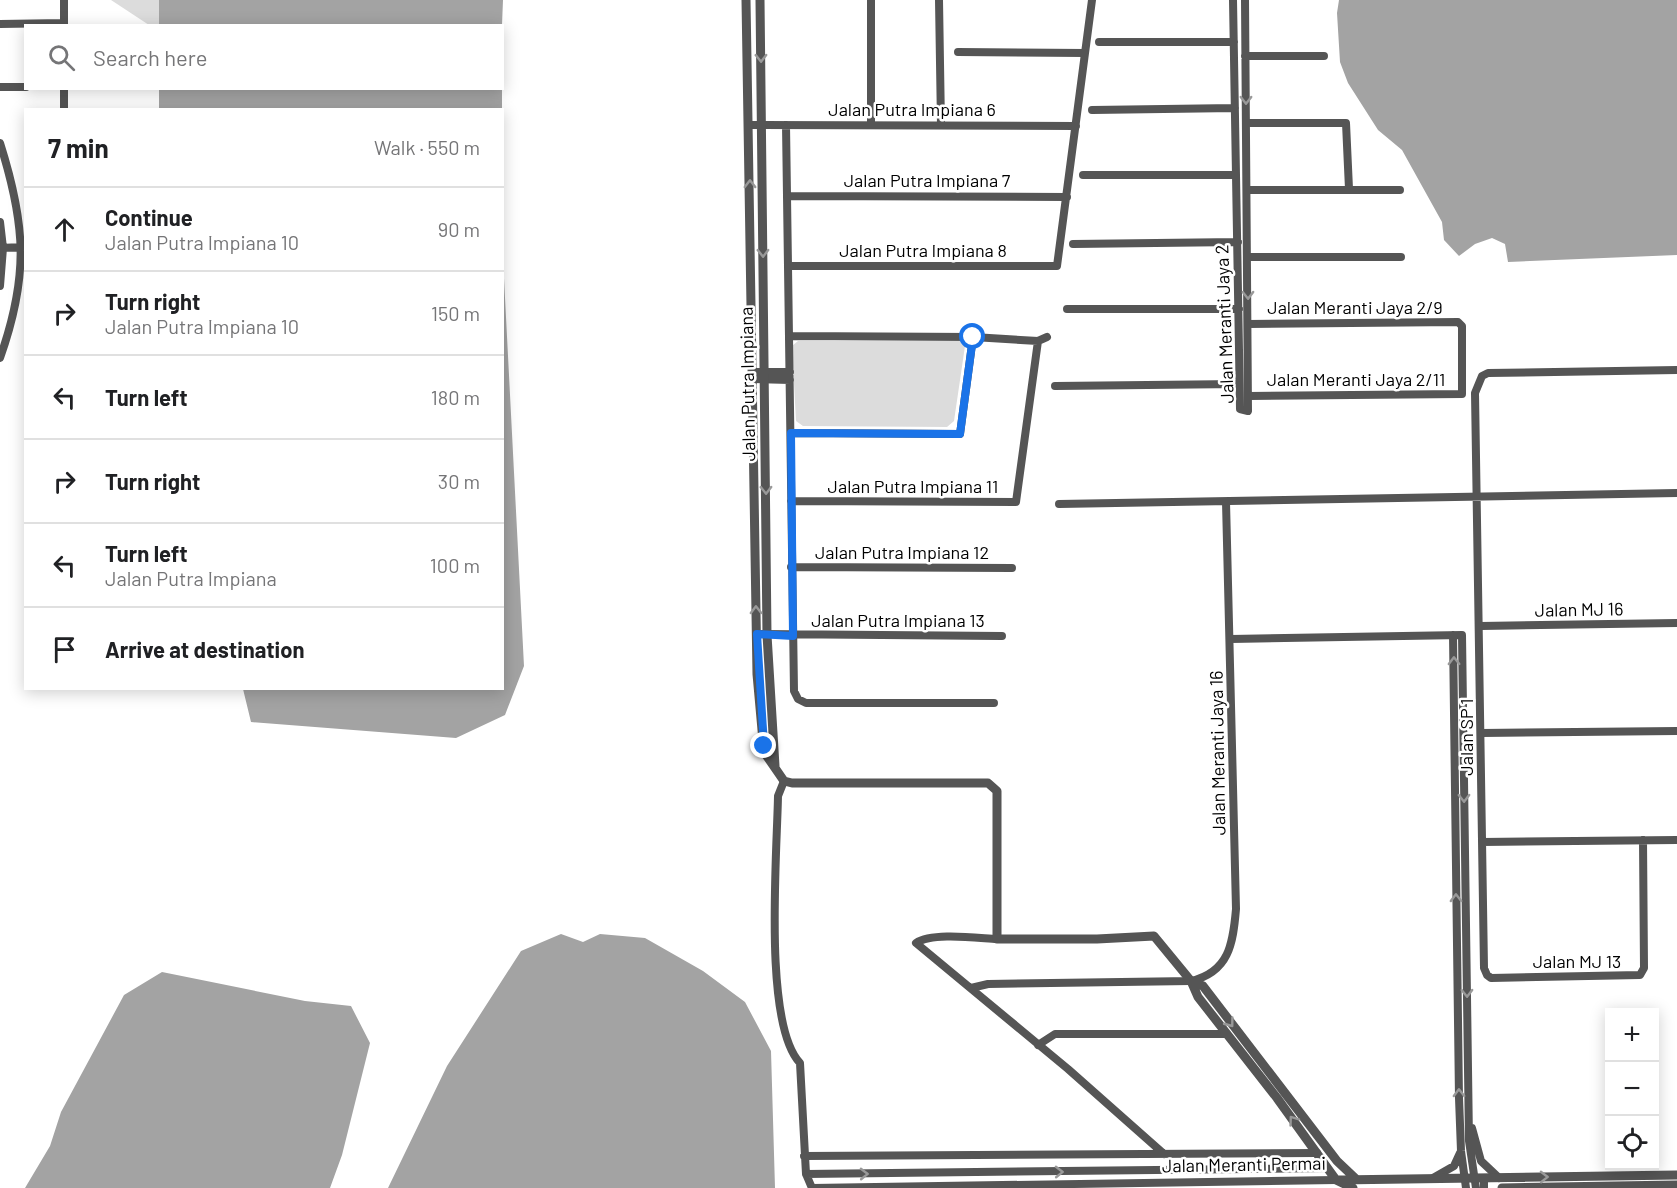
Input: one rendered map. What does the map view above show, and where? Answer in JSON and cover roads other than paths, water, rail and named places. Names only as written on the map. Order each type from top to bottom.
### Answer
[{"type":"street","points":[[0,24],[64,24],[64,0]]},
{"type":"street","name":"Jalan Putra Impiana","points":[[746,0],[757,634],[764,752],[775,766]]},
{"type":"street","name":"Jalan Putra Impiana","points":[[760,0],[767,635],[775,766]]},
{"type":"street","points":[[871,0],[871,125]]},
{"type":"street","points":[[939,0],[941,125]]},
{"type":"street","points":[[1067,197],[1092,0]]},
{"type":"street","name":"Jalan Meranti Jaya 2","points":[[1233,0],[1239,384],[1242,411],[1250,408],[1245,0]]},
{"type":"street","points":[[1099,42],[1234,42]]},
{"type":"street","points":[[958,52],[1085,53]]},
{"type":"street","points":[[1245,56],[1324,56]]},
{"type":"street","points":[[1235,77],[1245,76]]},
{"type":"street","points":[[0,87],[24,87]]},
{"type":"street","points":[[64,90],[64,108]]},
{"type":"street","points":[[1092,110],[1235,108]]},
{"type":"street","points":[[1246,123],[1347,123],[1349,189]]},
{"type":"street","name":"Jalan Putra Impiana 6","points":[[749,125],[1076,126]]},
{"type":"street","points":[[786,125],[794,691],[798,699],[806,703],[994,704]]},
{"type":"street","points":[[0,143],[16,192],[23,247],[16,303],[0,358]]},
{"type":"street","points":[[1083,175],[1236,175]]},
{"type":"street","points":[[1247,190],[1400,190]]},
{"type":"street","name":"Jalan Putra Impiana 7","points":[[787,196],[1067,197]]},
{"type":"street","name":"Jalan Putra Impiana 8","points":[[788,266],[1057,266],[1067,197]]},
{"type":"street","points":[[1237,208],[1247,208]]},
{"type":"street","points":[[0,222],[0,286]]},
{"type":"street","points":[[1073,244],[1238,242]]},
{"type":"street","points":[[1,248],[23,247]]},
{"type":"street","points":[[1248,257],[1401,257]]},
{"type":"street","points":[[1067,309],[1239,309]]},
{"type":"street","name":"Jalan Meranti Jaya 2/9","points":[[1248,324],[1461,323],[1462,394]]},
{"type":"street","points":[[789,336],[973,337],[1038,341],[1047,337]]},
{"type":"street","points":[[791,433],[960,434],[973,337]]},
{"type":"street","name":"Jalan Putra Impiana 11","points":[[791,501],[1016,502],[1038,341]]},
{"type":"street","name":"Jalan SP 1","points":[[1486,975],[1475,393],[1482,376],[1488,373],[1677,370]]},
{"type":"street","points":[[752,375],[790,376]]},
{"type":"street","points":[[1055,386],[1239,384]]},
{"type":"street","name":"Jalan Meranti Jaya 2/11","points":[[1250,396],[1462,394]]},
{"type":"street","points":[[1059,504],[1677,493]]},
{"type":"street","name":"Jalan Meranti Jaya 16","points":[[1191,981],[1208,977],[1220,968],[1234,939],[1236,909],[1226,502]]},
{"type":"street","name":"Jalan Putra Impiana 12","points":[[791,567],[1012,568]]},
{"type":"street","name":"Jalan MJ 16","points":[[1481,626],[1677,623]]},
{"type":"street","name":"Jalan Putra Impiana 13","points":[[757,634],[1002,636]]},
{"type":"street","points":[[1231,639],[1457,635]]},
{"type":"street","points":[[1457,635],[1468,1141],[1475,1183]]},
{"type":"street","points":[[1457,635],[1461,1151],[1475,1183]]},
{"type":"street","points":[[1482,733],[1677,731]]},
{"type":"street","points":[[775,766],[784,781]]},
{"type":"street","points":[[784,781],[818,784],[988,783],[993,786],[997,791],[997,939]]},
{"type":"street","points":[[784,781],[778,796],[776,970],[781,1024],[791,1054],[800,1063],[804,1156],[806,1174],[812,1188]]},
{"type":"street","name":"Jalan MJ 13","points":[[1486,975],[1491,978],[1640,975],[1644,968],[1643,840]]},
{"type":"street","points":[[1482,843],[1677,840]]},
{"type":"street","points":[[1164,1154],[916,943],[924,939],[943,937],[1097,939],[1154,936],[1191,981],[1198,997],[1336,1180]]},
{"type":"street","points":[[971,988],[988,984],[1191,981],[1203,986],[1354,1184]]},
{"type":"street","points":[[1038,1045],[1055,1034],[1226,1034]]},
{"type":"street","points":[[1468,1115],[1480,1158],[1499,1178]]},
{"type":"street","points":[[1432,1179],[1454,1166],[1461,1151]]},
{"type":"street","points":[[804,1156],[1317,1154]]},
{"type":"street","name":"Jalan Meranti Permai","points":[[806,1174],[1327,1168]]},
{"type":"street","name":"Jalan Meranti Permai","points":[[812,1188],[1336,1180],[1354,1184],[1432,1179],[1475,1183],[1499,1178],[1677,1175]]},
{"type":"street","points":[[1502,1188],[1677,1185]]}]
